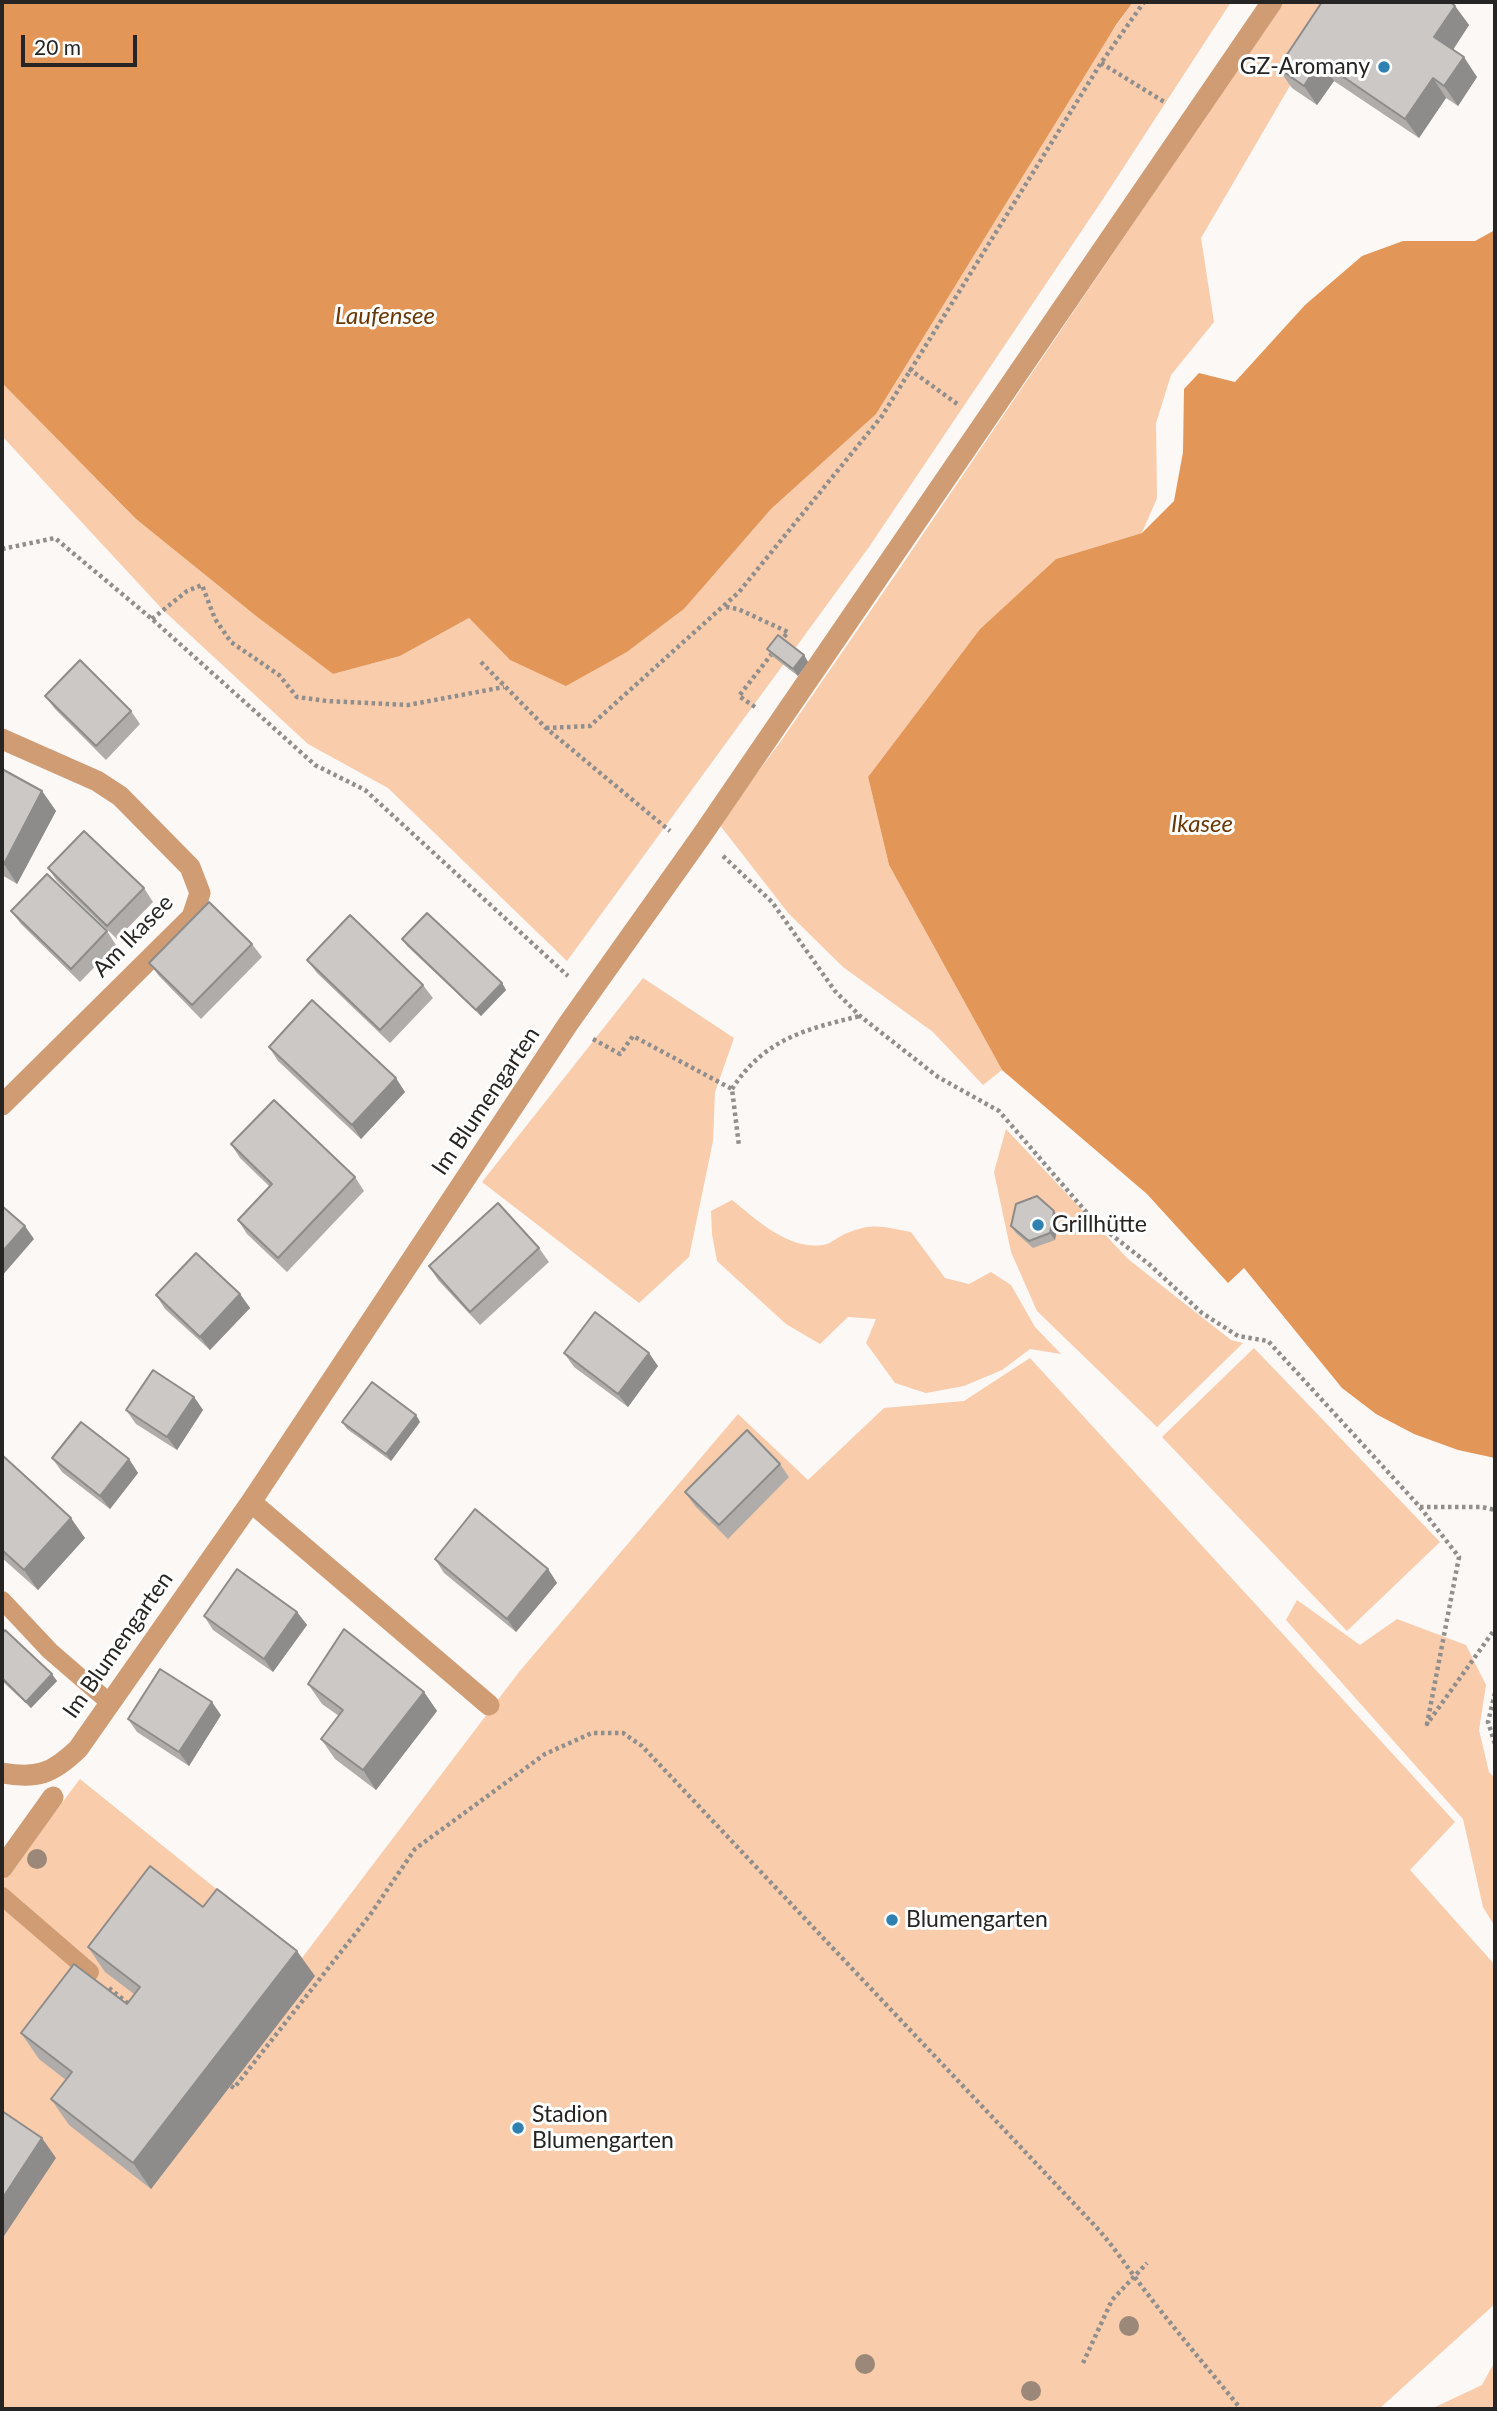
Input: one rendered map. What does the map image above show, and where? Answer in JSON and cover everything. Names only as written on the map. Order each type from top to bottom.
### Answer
[{"type":"street","name":"Im Blumengarten","points":[[2,1773],[36,1776],[61,1766],[78,1749],[251,1502],[589,995],[696,844],[1272,2]]},
{"type":"street","name":"Am Ikasee","points":[[2,738],[97,781],[120,796],[190,867],[200,893],[192,917],[2,1105]]},
{"type":"street","points":[[251,1502],[489,1705]]},
{"type":"street","points":[[2,1868],[53,1797]]},
{"type":"lane","points":[[2,1600],[50,1651],[110,1703]]},
{"type":"lane","points":[[2,1896],[90,1972]]},
{"type":"path","points":[[546,727],[590,726],[726,606],[882,416],[1101,63],[1144,2]]},
{"type":"path","points":[[1101,63],[1159,98]]},
{"type":"path","points":[[909,369],[957,404]]},
{"type":"path","points":[[2,549],[55,538],[152,619],[315,765],[365,790],[589,995]]},
{"type":"path","points":[[152,619],[187,591],[202,585],[215,619],[231,642],[279,676],[298,697],[408,705],[505,687]]},
{"type":"path","points":[[726,606],[788,632],[739,696],[775,729]]},
{"type":"path","points":[[481,662],[546,727],[696,844],[740,871],[772,902],[835,991],[860,1016],[938,1077],[999,1111],[1094,1221],[1150,1265],[1202,1313],[1238,1336],[1268,1341],[1420,1507],[1459,1557],[1427,1724],[1495,1629]]},
{"type":"path","points":[[739,1146],[732,1089],[740,1076],[773,1045],[814,1027],[860,1016]]},
{"type":"path","points":[[620,1054],[633,1036],[732,1089]]},
{"type":"path","points":[[1420,1507],[1482,1507],[1495,1510]]},
{"type":"path","points":[[1495,1693],[1488,1722],[1495,1744]]},
{"type":"path","points":[[231,2086],[234,2088],[370,1915],[415,1849],[545,1754],[592,1733],[623,1733],[642,1746],[1097,2228],[1118,2251],[1134,2277],[1241,2409]]},
{"type":"path","points":[[90,1972],[141,2013]]},
{"type":"path","points":[[1083,2363],[1112,2300],[1147,2263]]},
{"type":"shaded area","points":[[1133,2],[1231,2],[1103,199],[869,547],[567,961],[388,788],[308,744],[163,610],[2,436],[2,383],[136,519],[333,674],[400,656],[469,618],[510,660],[566,685],[627,652],[684,609],[772,508]]},
{"type":"shaded area","points":[[1283,2],[1339,2],[1201,238],[1214,322],[1171,375],[1156,423],[1157,498],[1142,533],[1056,559],[980,629],[868,777],[889,865],[1002,1070],[983,1085],[933,1032],[843,967],[789,914],[719,824],[781,741],[896,574]]},
{"type":"shaded area","points":[[643,978],[734,1038],[715,1092],[713,1141],[689,1257],[639,1303],[482,1182]]},
{"type":"shaded area","points":[[1006,1129],[1128,1259],[1231,1340],[1243,1343],[1157,1427],[1037,1311],[1011,1252],[994,1172]]},
{"type":"shaded area","points":[[732,1200],[774,1232],[798,1243],[826,1244],[864,1227],[879,1226],[911,1232],[945,1278],[969,1284],[991,1272],[1011,1285],[1035,1327],[1061,1354],[1030,1349],[1002,1370],[964,1386],[926,1393],[895,1383],[866,1343],[876,1319],[848,1317],[820,1344],[786,1324],[717,1261],[711,1211]]},
{"type":"shaded area","points":[[1254,1348],[1440,1542],[1347,1631],[1162,1437]]},
{"type":"shaded area","name":"Blumengarten","points":[[1030,1358],[1455,1822],[1410,1870],[1495,1965],[1495,2304],[1379,2409],[2,2409],[2,1882],[80,1779],[302,1958],[519,1672],[738,1414],[808,1480],[884,1408],[964,1401]]},
{"type":"shaded area","points":[[1297,1600],[1360,1645],[1397,1619],[1466,1645],[1486,1685],[1479,1730],[1489,1772],[1495,1778],[1495,1927],[1483,1907],[1463,1819],[1286,1620]]},
{"type":"shaded area","points":[[1495,2361],[1494,2409],[1431,2409],[1482,2385]]},
{"type":"water","name":"Laufensee","points":[[2,2],[1133,2],[1116,25],[876,414],[772,508],[684,609],[627,652],[566,686],[510,660],[469,618],[400,656],[333,674],[136,519],[2,383]]},
{"type":"water","name":"Ikasee","points":[[1495,230],[1495,1458],[1458,1450],[1414,1434],[1376,1414],[1342,1388],[1244,1268],[1228,1283],[1147,1194],[1002,1070],[889,865],[868,777],[980,629],[1056,559],[1142,533],[1174,501],[1183,452],[1184,389],[1199,373],[1235,382],[1305,305],[1362,256],[1403,241],[1475,241]]},
{"type":"building","name":"GZ-Aromany","points":[[1322,2],[1450,2],[1455,6],[1434,37],[1464,57],[1444,86],[1433,78],[1405,119],[1320,61],[1304,86],[1278,68]]},
{"type":"building","points":[[778,635],[804,655],[793,669],[767,649]]},
{"type":"building","points":[[80,660],[131,711],[96,746],[45,696]]},
{"type":"building","points":[[2,769],[42,791],[4,864],[2,863]]},
{"type":"building","points":[[84,831],[144,888],[107,926],[48,868]]},
{"type":"building","points":[[47,874],[107,931],[71,969],[11,911]]},
{"type":"building","points":[[209,902],[252,944],[192,1005],[149,963]]},
{"type":"building","points":[[427,913],[502,983],[476,1010],[402,939]]},
{"type":"building","points":[[350,915],[423,985],[380,1030],[307,960]]},
{"type":"building","points":[[312,1000],[396,1078],[352,1125],[269,1047]]},
{"type":"building","points":[[274,1100],[355,1177],[278,1258],[238,1220],[272,1184],[231,1144]]},
{"type":"building","name":"Grillhütte","points":[[1037,1196],[1054,1211],[1050,1233],[1029,1241],[1011,1226],[1016,1204]]},
{"type":"building","points":[[498,1203],[539,1248],[470,1312],[429,1266]]},
{"type":"building","points":[[2,1206],[25,1226],[2,1252]]},
{"type":"building","points":[[196,1253],[240,1294],[200,1337],[156,1295]]},
{"type":"building","points":[[595,1312],[649,1353],[618,1394],[564,1353]]},
{"type":"building","points":[[153,1370],[194,1397],[167,1437],[126,1410]]},
{"type":"building","points":[[372,1382],[416,1415],[386,1454],[342,1422]]},
{"type":"building","points":[[81,1422],[129,1459],[100,1496],[52,1458]]},
{"type":"building","points":[[747,1430],[780,1464],[719,1525],[685,1492]]},
{"type":"building","points":[[2,1455],[71,1518],[24,1570],[2,1550]]},
{"type":"building","points":[[475,1509],[548,1569],[507,1619],[435,1559]]},
{"type":"building","points":[[237,1569],[297,1612],[264,1659],[204,1616]]},
{"type":"building","points":[[344,1629],[424,1692],[363,1770],[321,1739],[343,1710],[308,1684]]},
{"type":"building","points":[[5,1630],[52,1674],[26,1702],[2,1678],[2,1634]]},
{"type":"building","points":[[160,1669],[212,1702],[179,1752],[128,1719]]},
{"type":"building","points":[[150,1866],[203,1907],[217,1889],[297,1951],[133,2163],[51,2099],[72,2072],[21,2033],[74,1964],[127,2004],[140,1987],[88,1947]]},
{"type":"building","points":[[2,2111],[42,2138],[2,2199]]},
{"type":"place","name":"GZ-Aromany","points":[[1384,67]]},
{"type":"place","name":"Grillhütte","points":[[1038,1225]]},
{"type":"place","name":"Blumengarten","points":[[892,1920]]},
{"type":"place","name":"Stadion Blumengarten","points":[[518,2128]]}]
